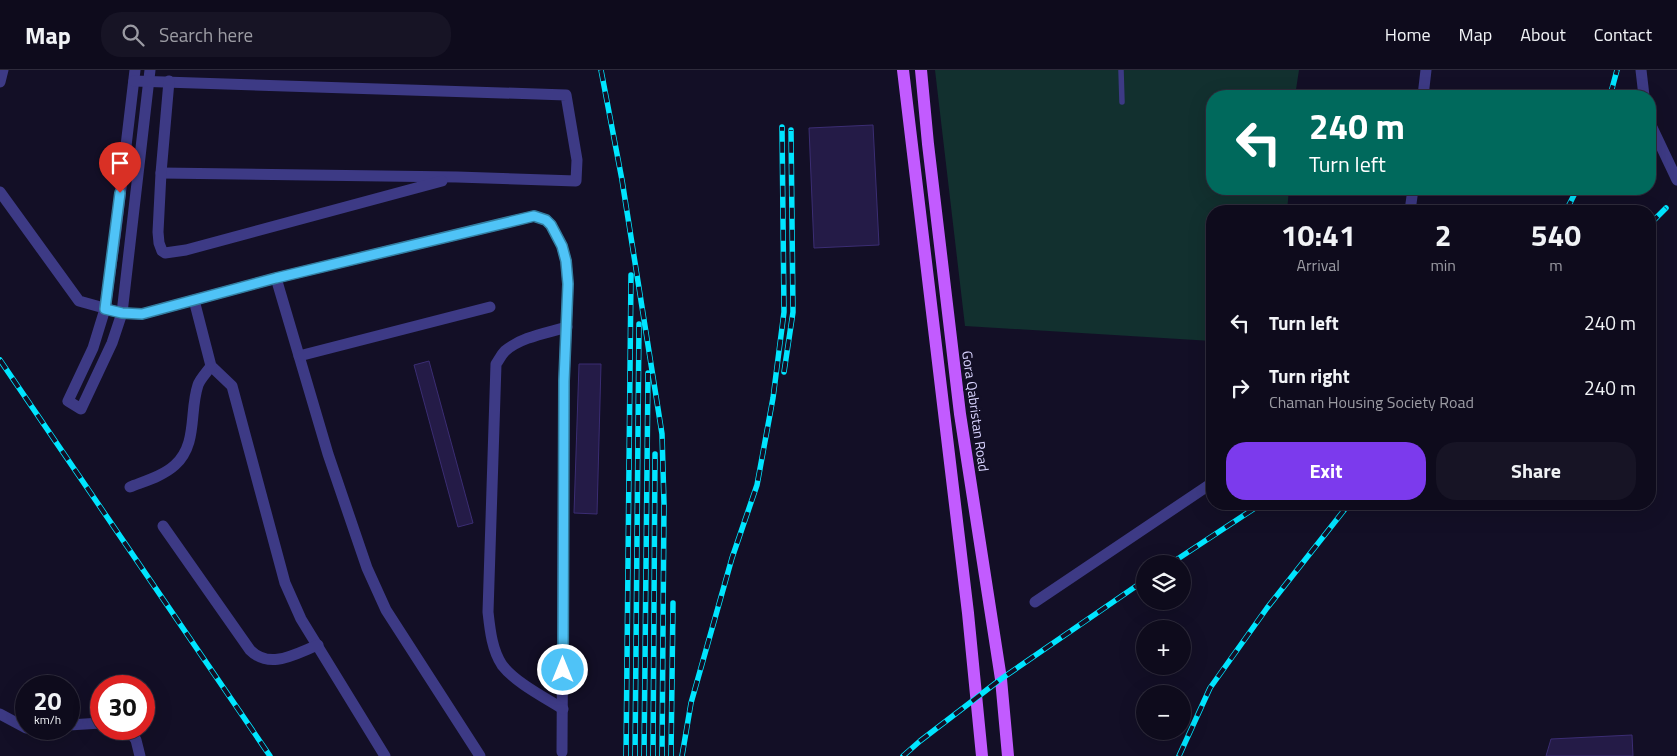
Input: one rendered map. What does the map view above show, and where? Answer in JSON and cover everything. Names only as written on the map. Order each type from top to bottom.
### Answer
[{"type":"main road","points":[[903,70],[968,613],[982,756]]},
{"type":"main road","name":"Gora Qabristan Road","points":[[921,70],[960,414],[1001,679],[1008,756]]},
{"type":"street","points":[[0,82],[3,70]]},
{"type":"street","points":[[150,70],[149,83],[122,313],[112,343],[81,409],[68,401],[93,348],[105,309],[134,76],[149,83],[169,81],[566,95],[577,160],[576,181],[457,177],[161,173]]},
{"type":"street","points":[[1424,90],[1426,70]]},
{"type":"street","points":[[1641,70],[1643,90]]},
{"type":"street","points":[[169,81],[158,232],[159,244],[165,253],[186,250],[457,177]]},
{"type":"street","points":[[1656,136],[1677,180]]},
{"type":"street","points":[[0,192],[79,300],[122,313],[142,314],[276,278],[534,216],[546,220],[551,225],[562,246],[566,261],[568,284],[568,327],[564,391],[562,752]]},
{"type":"street","points":[[276,278],[340,489],[367,568],[386,610],[480,756]]},
{"type":"street","points":[[194,300],[211,366],[232,386],[285,583],[301,619],[386,756]]},
{"type":"street","points":[[299,356],[490,307]]},
{"type":"street","points":[[563,709],[512,676],[502,664],[492,638],[488,612],[496,364],[504,352],[516,344],[535,336],[568,327]]},
{"type":"street","points":[[130,487],[167,471],[184,455],[190,443],[198,384],[211,366]]},
{"type":"street","points":[[1035,602],[1206,487]]},
{"type":"street","points":[[163,526],[256,657],[267,660],[282,660],[318,646]]},
{"type":"street","points":[[0,714],[15,722]]},
{"type":"street","points":[[136,740],[140,756]]},
{"type":"lane","points":[[1121,70],[1122,102]]},
{"type":"green space","points":[[935,70],[1299,70],[1296,90],[1206,90],[1206,195],[1288,195],[1288,205],[1206,205],[1206,341],[965,326]]},
{"type":"building","points":[[873,125],[879,245],[814,248],[809,128]]},
{"type":"building","points":[[429,361],[473,523],[458,527],[414,365]]},
{"type":"building","points":[[579,364],[601,364],[597,514],[574,513]]},
{"type":"building","points":[[1632,735],[1633,756],[1546,756],[1551,739]]},
{"type":"railway","points":[[601,70],[622,180],[662,434],[664,504],[662,756]]},
{"type":"railway","points":[[1612,90],[1617,70]]},
{"type":"railway","points":[[682,756],[691,703],[732,558],[757,485],[773,398],[784,312],[782,127]]},
{"type":"railway","points":[[784,372],[793,312],[791,130]]},
{"type":"railway","points":[[1569,205],[1574,195]]},
{"type":"railway","points":[[1656,218],[1666,208]]},
{"type":"railway","points":[[626,756],[631,275]]},
{"type":"railway","points":[[635,756],[639,324]]},
{"type":"railway","points":[[0,360],[270,756]]},
{"type":"railway","points":[[644,756],[648,373]]},
{"type":"railway","points":[[653,756],[655,454]]},
{"type":"railway","points":[[1184,555],[1252,510]]},
{"type":"railway","points":[[1179,756],[1210,688],[1267,608],[1344,510]]},
{"type":"railway","points":[[903,756],[1001,679],[1136,586]]},
{"type":"railway","points":[[671,756],[673,603]]},
{"type":"route","points":[[120,193],[105,309],[122,313],[142,314],[276,278],[534,216],[546,220],[551,225],[562,246],[566,261],[569,302],[564,381],[563,670]]}]
